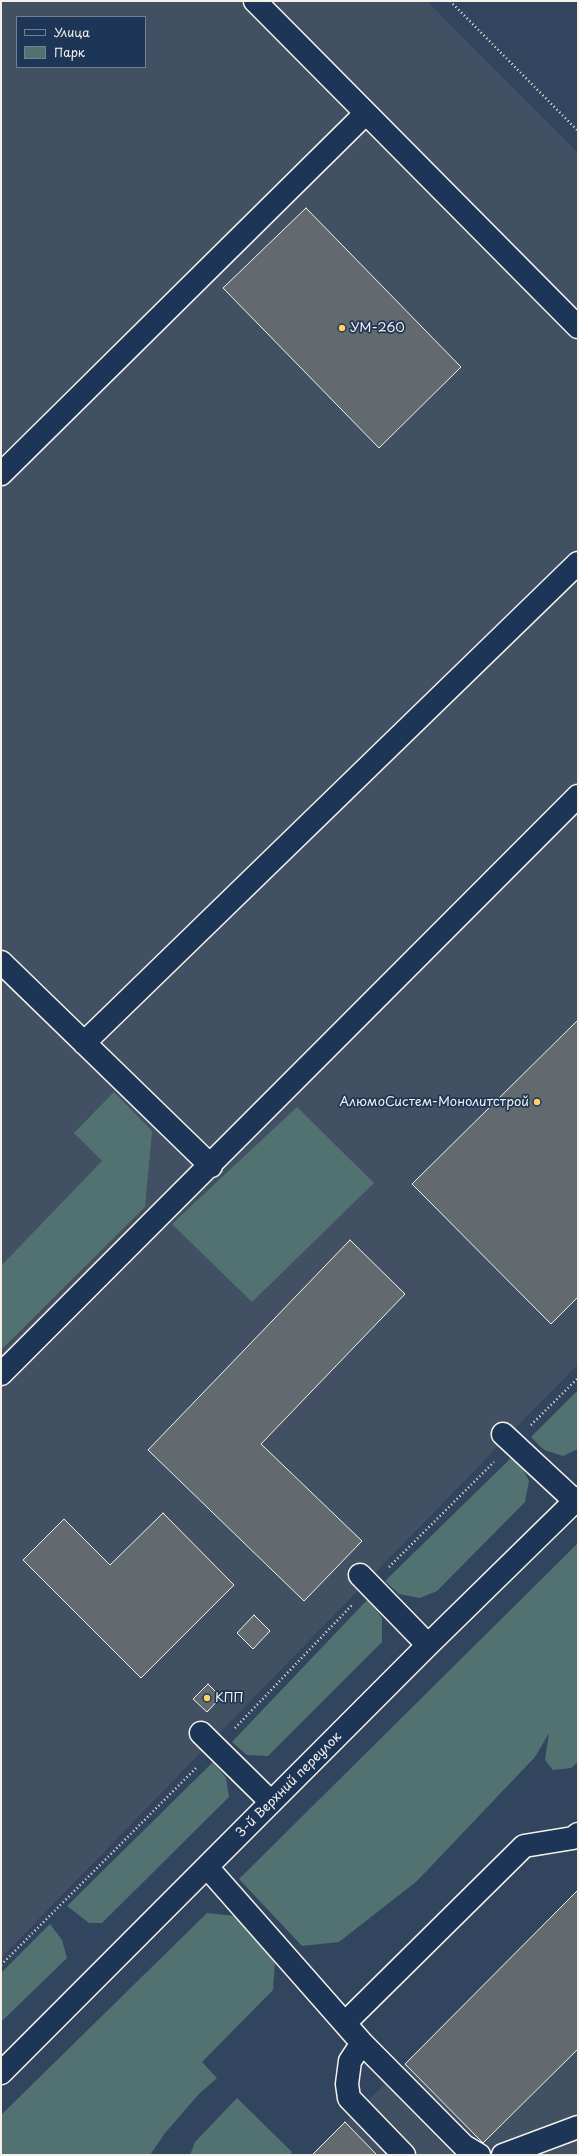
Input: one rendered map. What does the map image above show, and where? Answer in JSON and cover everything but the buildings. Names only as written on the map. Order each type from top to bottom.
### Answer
[{"type":"street","points":[[255,1],[365,114],[578,327]]},
{"type":"street","points":[[1,474],[365,114]]},
{"type":"street","points":[[84,1043],[578,563]]},
{"type":"street","points":[[1,1374],[211,1166],[578,796]]},
{"type":"street","points":[[1,962],[211,1166]]},
{"type":"street","points":[[508,1438],[576,1500]]},
{"type":"street","name":"3-й Верхний переулок","points":[[1,2073],[428,1645],[576,1500]]},
{"type":"street","points":[[365,1580],[428,1645]]},
{"type":"street","points":[[209,1741],[271,1802]]},
{"type":"street","points":[[345,2023],[524,1846],[573,1838],[578,1834]]},
{"type":"street","points":[[207,1867],[362,2043],[464,2146],[479,2155]]},
{"type":"street","points":[[362,2043],[350,2061],[347,2084],[349,2098],[404,2155]]},
{"type":"street","points":[[503,2155],[578,2127]]},
{"type":"path","points":[[450,1],[578,131]]},
{"type":"path","points":[[1,1965],[209,1741],[365,1580],[508,1438],[578,1378]]},
{"type":"shaded area","points":[[1,1],[427,1],[578,153],[578,1364],[1,1958]]},
{"type":"shaded area","points":[[578,1890],[578,2155],[312,2155],[405,2064]]},
{"type":"green space","points":[[114,1092],[152,1131],[145,1207],[1,1350],[1,1266],[102,1161],[74,1133]]},
{"type":"green space","points":[[297,1107],[374,1183],[252,1302],[172,1224]]},
{"type":"green space","points":[[578,1390],[578,1449],[563,1456],[544,1450],[531,1437]]},
{"type":"green space","points":[[512,1457],[522,1467],[529,1481],[525,1502],[437,1591],[420,1598],[399,1594],[385,1581]]},
{"type":"green space","points":[[578,1543],[578,1762],[571,1768],[553,1770],[545,1760],[549,1733],[535,1757],[417,1881],[339,1942],[302,1946],[239,1879]]},
{"type":"green space","points":[[368,1599],[382,1618],[382,1642],[268,1756],[247,1755],[232,1742]]},
{"type":"green space","points":[[213,1762],[226,1778],[229,1797],[102,1923],[89,1923],[67,1906]]},
{"type":"green space","points":[[207,1913],[236,1916],[275,1960],[273,1990],[202,2062],[217,2078],[199,2094],[165,2133],[150,2155],[1,2155],[1,2115]]},
{"type":"green space","points":[[50,1924],[62,1940],[67,1958],[1,2022],[1,1973]]},
{"type":"green space","points":[[237,2098],[292,2152],[290,2155],[190,2155],[195,2142]]},
{"type":"place","name":"УМ-260","points":[[342,328]]},
{"type":"place","name":"АлюмоСистем-Монолитстрой","points":[[537,1102]]},
{"type":"place","name":"КПП","points":[[207,1698]]}]
